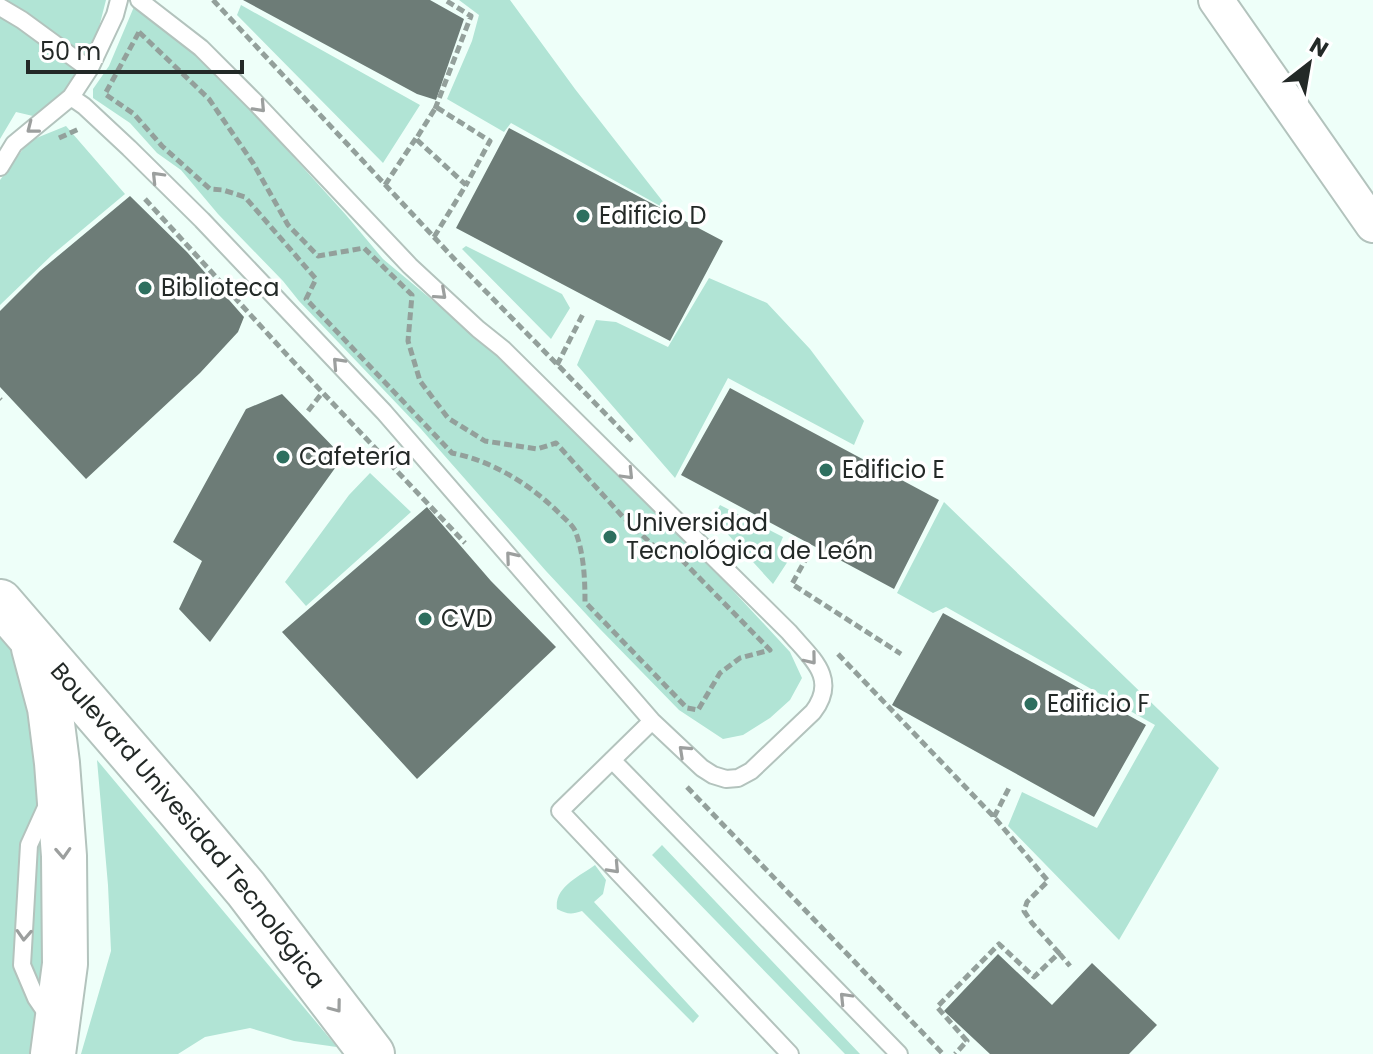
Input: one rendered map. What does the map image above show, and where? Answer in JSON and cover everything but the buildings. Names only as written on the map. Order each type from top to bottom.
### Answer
[{"type":"street","points":[[1216,0],[1373,225]]},
{"type":"street","name":"Boulevard Univesidad Tecnológica","points":[[0,602],[246,889],[372,1054]]},
{"type":"street","points":[[31,638],[50,708],[64,856],[65,964],[56,1041]]},
{"type":"lane","points":[[0,167],[14,144],[71,97],[89,69],[119,0]]},
{"type":"lane","points":[[71,97],[129,148],[202,220],[384,412],[652,721],[702,768],[726,779],[738,778],[751,771],[813,712],[824,692],[822,672],[789,632],[503,349],[410,266],[201,48],[139,0]]},
{"type":"lane","points":[[0,7],[89,69]]},
{"type":"lane","points":[[652,721],[560,811],[790,1054]]},
{"type":"lane","points":[[612,760],[899,1054]]},
{"type":"path","points":[[385,185],[436,107],[471,16],[445,0]]},
{"type":"path","points":[[139,32],[162,55],[209,99],[253,163],[288,225],[318,256],[364,248],[412,295],[408,341],[420,381],[448,418],[485,441],[537,449],[556,443],[632,525],[659,551],[676,554],[770,650],[740,658],[720,673],[698,710],[687,708],[585,602],[576,530],[549,502],[506,472],[469,456],[452,453],[306,299],[316,279],[245,197],[210,189],[162,146],[134,114],[105,94],[139,32]]},
{"type":"path","points":[[434,237],[490,141],[436,107]]},
{"type":"path","points":[[56,139],[81,128]]},
{"type":"path","points":[[416,139],[466,185]]},
{"type":"path","points":[[141,194],[322,393],[471,550]]},
{"type":"path","points":[[557,365],[584,312]]},
{"type":"path","points":[[308,411],[322,393]]},
{"type":"path","points":[[788,591],[808,555]]},
{"type":"path","points":[[792,584],[901,654]]},
{"type":"path","points":[[681,780],[943,1054]]},
{"type":"path","points":[[994,817],[1010,786]]},
{"type":"path","points":[[955,1054],[967,1041],[937,1007],[999,944],[1034,977]]},
{"type":"path","points":[[1059,953],[1070,966]]},
{"type":"green space","points":[[0,0],[106,0],[96,39],[66,90],[51,105],[33,116],[16,112],[0,139]]},
{"type":"green space","points":[[459,0],[510,0],[671,212],[511,123],[504,132],[447,99],[472,41],[479,15]]},
{"type":"green space","points":[[136,2],[243,101],[383,259],[492,350],[673,526],[790,652],[802,678],[790,700],[770,718],[743,735],[723,739],[679,710],[546,571],[421,429],[218,214],[181,170],[157,153],[130,123],[93,98],[93,89],[109,66]]},
{"type":"green space","points":[[241,5],[420,105],[383,163],[237,15]]},
{"type":"green space","points":[[66,126],[125,194],[52,255],[0,305],[0,180],[29,141]]},
{"type":"green space","points":[[466,246],[562,294],[570,308],[551,339],[462,249]]},
{"type":"green space","points":[[709,278],[767,303],[810,349],[864,421],[854,445],[728,378],[675,478],[577,365],[596,320],[616,322],[668,347]]},
{"type":"green space","points":[[370,473],[411,512],[306,606],[285,582],[349,495]]},
{"type":"green space","points":[[944,502],[1219,768],[1119,940],[1008,826],[1022,792],[1097,828],[1155,725],[946,607],[933,613],[897,593]]},
{"type":"green space","points":[[720,505],[783,537],[780,544],[790,558],[773,584],[713,518]]},
{"type":"green space","points":[[0,604],[31,638],[78,746],[69,992],[53,1054],[0,1054]]},
{"type":"green space","points":[[97,760],[337,1047],[294,1041],[250,1028],[205,1037],[178,1054],[81,1054],[111,951]]},
{"type":"green space","points":[[662,845],[860,1054],[845,1054],[652,855]]},
{"type":"green space","points":[[595,865],[606,880],[603,894],[594,902],[699,1016],[693,1023],[582,911],[569,913],[557,909],[557,901],[564,888]]},
{"type":"place","name":"Edificio D","points":[[583,216]]},
{"type":"place","name":"Biblioteca","points":[[145,288]]},
{"type":"place","name":"Cafetería","points":[[283,457]]},
{"type":"place","name":"Edificio E","points":[[826,470]]},
{"type":"place","name":"Universidad Tecnológica de León","points":[[610,537]]},
{"type":"place","name":"CVD","points":[[425,619]]},
{"type":"place","name":"Edificio F","points":[[1031,704]]}]
